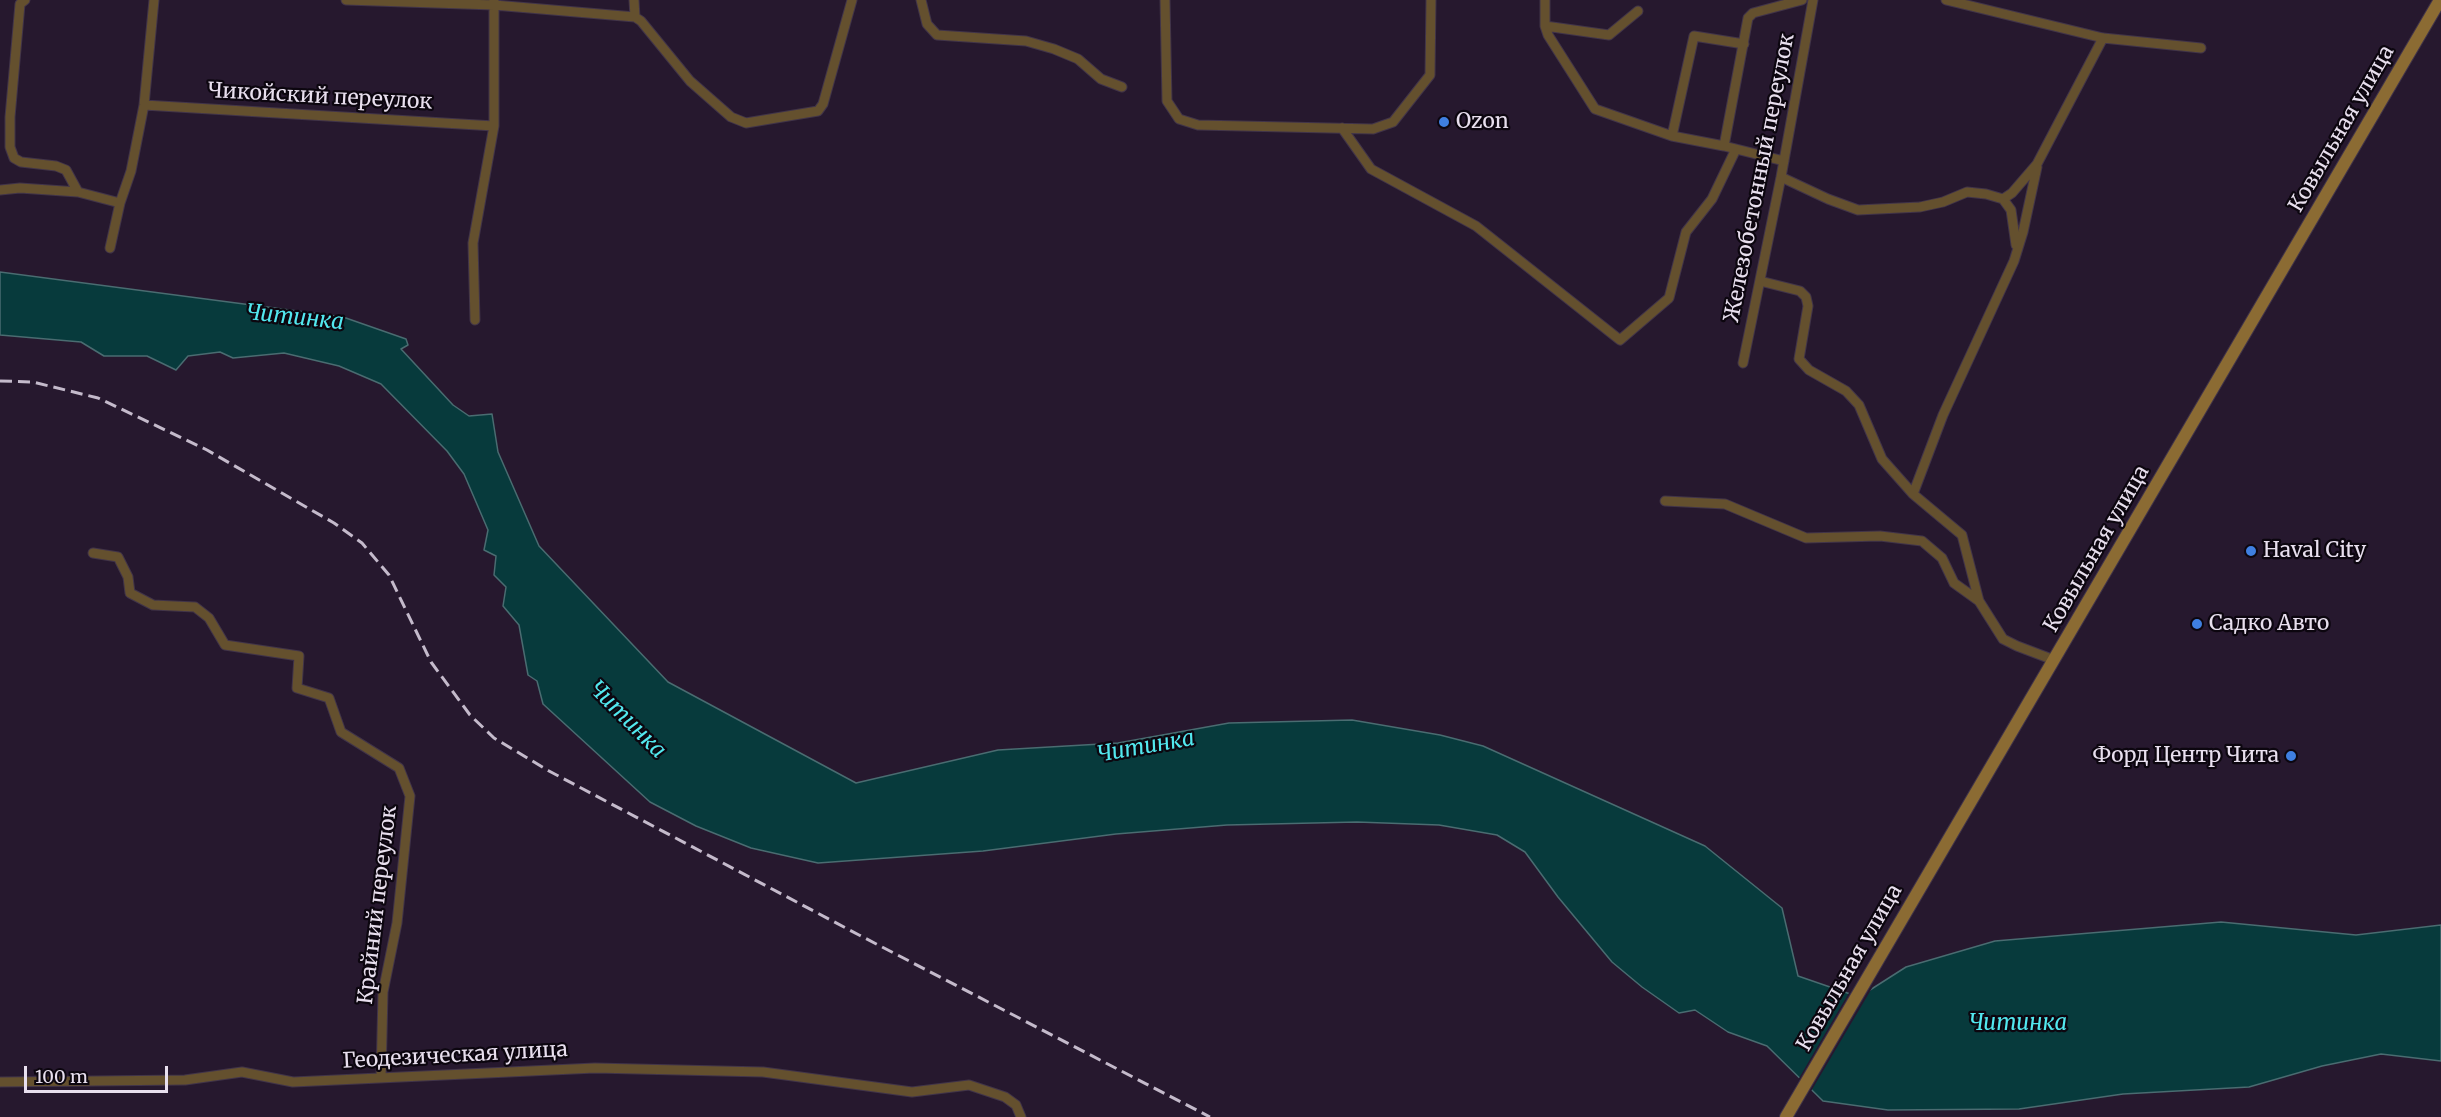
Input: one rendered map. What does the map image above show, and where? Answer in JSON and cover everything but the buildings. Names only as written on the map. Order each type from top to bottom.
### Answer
[{"type":"main road","name":"Ковыльная улица","points":[[1788,1113],[2440,0]]},
{"type":"street","points":[[25,0],[20,4],[10,117],[10,147],[14,158],[21,162],[56,166],[66,170],[78,192]]},
{"type":"street","points":[[110,248],[144,105],[153,0]]},
{"type":"street","points":[[346,0],[494,2],[635,17],[641,21],[690,81],[731,117],[746,123],[818,111],[823,104],[852,0]]},
{"type":"street","points":[[634,0],[635,17]]},
{"type":"street","points":[[921,0],[927,24],[931,31],[937,34],[1026,41],[1045,46],[1078,59],[1101,79],[1122,87]]},
{"type":"street","points":[[1165,0],[1167,101],[1179,119],[1198,125],[1373,129],[1393,122],[1430,75],[1431,0]]},
{"type":"street","points":[[1545,0],[1545,26],[1548,35],[1595,109],[1672,136],[1784,161]]},
{"type":"street","points":[[1724,146],[1748,18],[1753,13],[1802,0]]},
{"type":"street","name":"Железобетонный переулок","points":[[1743,363],[1781,177],[1813,0]]},
{"type":"street","points":[[1946,0],[2103,38],[2201,48]]},
{"type":"street","points":[[475,320],[473,243],[494,126],[494,2]]},
{"type":"street","points":[[1545,26],[1609,35],[1638,11]]},
{"type":"street","points":[[1672,136],[1694,36],[1744,44]]},
{"type":"street","points":[[2002,199],[2012,193],[2037,164],[2103,38]]},
{"type":"street","name":"Чикойский переулок","points":[[144,105],[494,126]]},
{"type":"street","points":[[1342,128],[1371,169],[1476,226],[1620,340],[1669,298],[1686,232],[1712,199],[1736,149]]},
{"type":"street","points":[[1912,494],[1943,415],[2017,251],[2037,164]]},
{"type":"street","points":[[1781,177],[1828,200],[1858,210],[1920,207],[1943,202],[1967,192],[2002,199],[2011,210],[2017,251]]},
{"type":"street","points":[[0,190],[20,188],[78,192],[120,203]]},
{"type":"street","points":[[1760,280],[1800,291],[1806,297],[1808,306],[1799,359],[1809,370],[1846,391],[1859,405],[1882,459],[1912,494],[1962,535],[1979,601],[2003,639],[2054,660]]},
{"type":"street","points":[[1665,501],[1725,504],[1806,538],[1881,536],[1922,541],[1942,558],[1954,583],[1979,601]]},
{"type":"street","name":"Крайний переулок","points":[[93,553],[118,557],[128,577],[130,592],[153,605],[195,607],[209,618],[225,645],[299,656],[297,688],[329,698],[341,732],[399,768],[410,796],[397,922],[383,992],[381,1078]]},
{"type":"street","name":"Геодезическая улица","points":[[0,1082],[185,1080],[242,1072],[293,1082],[595,1068],[763,1072],[912,1092],[969,1085],[1005,1096],[1016,1105],[1021,1117]]},
{"type":"water","name":"Читинка","points":[[0,272],[343,317],[406,339],[408,345],[401,349],[453,405],[469,416],[492,414],[498,452],[539,546],[668,682],[856,783],[998,750],[1118,743],[1229,723],[1352,720],[1440,735],[1483,746],[1705,846],[1782,908],[1798,976],[1859,997],[1906,967],[1995,941],[2221,922],[2356,935],[2441,925],[2441,1061],[2381,1054],[2322,1066],[2249,1087],[2123,1094],[2019,1109],[1888,1110],[1823,1101],[1767,1046],[1728,1032],[1695,1010],[1679,1013],[1642,987],[1612,962],[1558,897],[1525,852],[1497,835],[1439,825],[1357,822],[1227,825],[1116,834],[983,851],[818,863],[751,848],[696,826],[650,802],[543,704],[537,681],[528,675],[519,625],[503,606],[506,587],[494,575],[496,556],[484,550],[488,530],[464,474],[447,451],[381,384],[339,366],[284,353],[233,358],[220,352],[188,356],[176,370],[147,356],[104,356],[81,342],[0,335]]},
{"type":"pier","points":[[1875,983],[1810,1093],[1798,1080],[1850,991],[1858,993]]},
{"type":"railway","points":[[0,381],[33,382],[98,398],[207,450],[334,523],[362,543],[389,575],[431,662],[470,715],[494,738],[549,771],[1210,1117]]},
{"type":"place","name":"Ozon","points":[[1444,122]]},
{"type":"place","name":"Haval Сity","points":[[2251,551]]},
{"type":"place","name":"Садко Авто","points":[[2197,624]]},
{"type":"place","name":"Форд Центр Чита","points":[[2291,756]]}]
